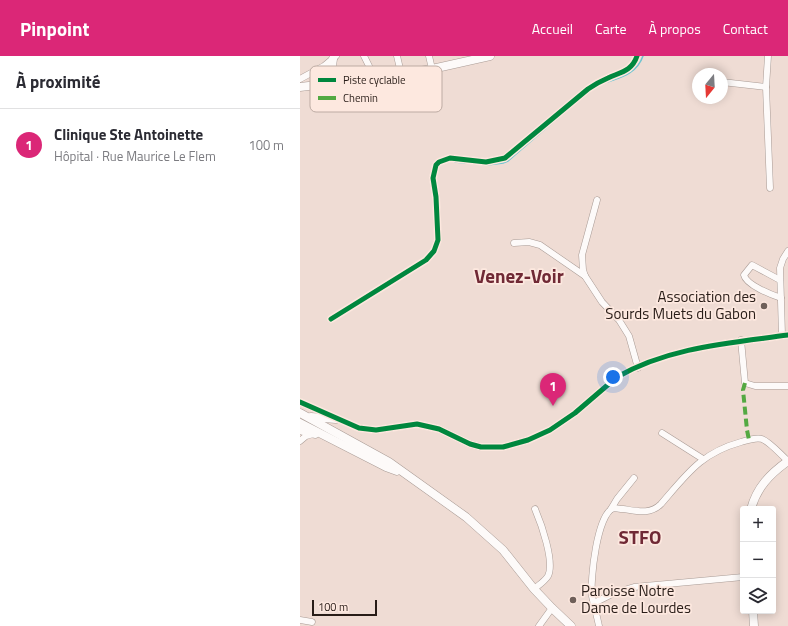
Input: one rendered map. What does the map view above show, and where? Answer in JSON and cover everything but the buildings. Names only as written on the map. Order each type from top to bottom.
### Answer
[{"type":"main road","points":[[441,66],[462,59],[490,56]]},
{"type":"main road","points":[[300,86],[310,85]]},
{"type":"main road","points":[[302,416],[336,419]]},
{"type":"main road","points":[[302,416],[333,439],[386,467],[407,475]]},
{"type":"main road","points":[[302,416],[389,462],[466,517],[503,550],[534,589],[571,626]]},
{"type":"main road","points":[[300,430],[333,439]]},
{"type":"main road","points":[[752,506],[760,487],[771,474],[788,461]]},
{"type":"main road","points":[[753,614],[754,626]]},
{"type":"street","points":[[364,56],[369,66]]},
{"type":"street","points":[[397,56],[399,66]]},
{"type":"street","points":[[429,56],[431,66]]},
{"type":"street","points":[[331,319],[426,260],[434,251],[437,245],[438,236],[433,173],[439,162],[450,158],[486,162],[506,158],[588,89],[597,83],[629,69],[635,62],[637,56]]},
{"type":"street","points":[[768,56],[766,87],[770,188]]},
{"type":"street","points":[[321,66],[334,58]]},
{"type":"street","points":[[300,79],[310,73]]},
{"type":"street","points":[[728,83],[766,87]]},
{"type":"street","points":[[597,200],[582,255],[582,264],[585,276],[602,302],[619,320],[629,336],[638,368]]},
{"type":"street","points":[[514,243],[529,242],[540,245],[585,276]]},
{"type":"street","points":[[300,402],[336,419],[368,430],[417,424],[425,425],[439,429],[470,444],[481,447],[503,447],[528,440],[550,430],[575,413],[618,378],[638,368],[665,357],[697,348],[742,340],[785,335],[780,280],[781,263],[788,251]]},
{"type":"street","points":[[780,280],[752,265],[744,275],[745,279],[762,290],[781,298]]},
{"type":"street","points":[[742,340],[745,383],[752,386],[788,386]]},
{"type":"street","points":[[662,433],[703,459]]},
{"type":"street","points":[[300,441],[306,436],[313,434]]},
{"type":"street","points":[[611,509],[617,508],[643,512],[655,509],[690,470],[703,459],[736,443],[760,438],[764,439],[788,461]]},
{"type":"street","points":[[599,626],[592,589],[596,547],[606,514],[634,478]]},
{"type":"street","points":[[534,589],[547,578],[549,565],[548,549],[535,509]]},
{"type":"street","points":[[594,602],[614,593],[634,587],[740,577]]},
{"type":"street","points":[[539,626],[552,608]]},
{"type":"street","points":[[300,620],[312,622]]},
{"type":"waterway","points":[[599,85],[631,72],[640,63],[643,56]]},
{"type":"waterway","points":[[487,165],[508,161],[575,103]]},
{"type":"waterway","points":[[455,162],[465,163]]},
{"type":"marked path","points":[[745,383],[743,390],[749,440]]},
{"type":"cycle path","points":[[331,319],[426,260],[434,251],[438,240],[436,197],[433,178],[436,165],[439,162],[450,158],[486,162],[505,158],[588,89],[600,81],[629,68],[637,56]]},
{"type":"cycle path","points":[[300,402],[359,428],[376,430],[417,424],[439,429],[470,444],[481,447],[503,447],[528,440],[550,430],[575,413],[617,377],[637,367],[658,359],[700,348],[788,335]]},
{"type":"place","name":"Association des Sourds Muets du Gabon","points":[[764,306]]},
{"type":"place","name":"Clinique Ste Antoinette","points":[[553,406]]},
{"type":"place","name":"Paroisse Notre Dame de Lourdes","points":[[573,600]]},
{"type":"district","name":"Venez-Voir","points":[[519,276]]},
{"type":"district","name":"STFO","points":[[640,537]]}]
